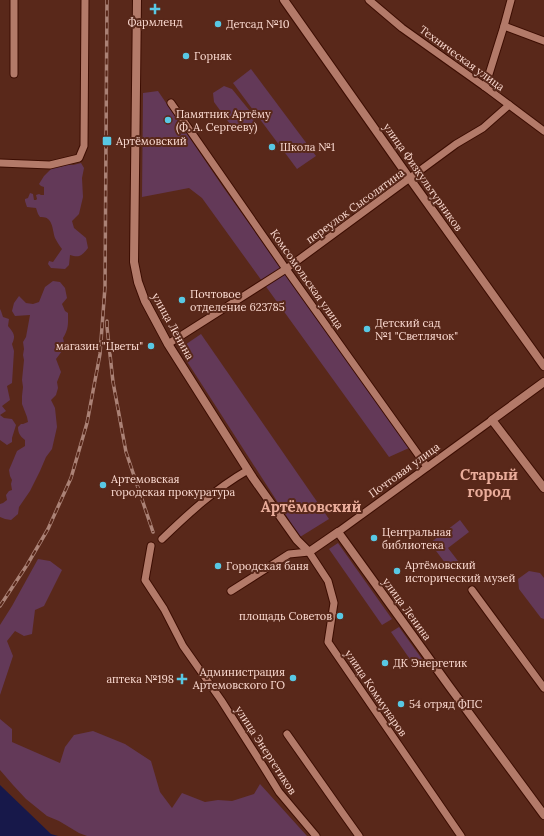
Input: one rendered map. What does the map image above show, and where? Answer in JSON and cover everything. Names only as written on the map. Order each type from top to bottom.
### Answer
[{"type":"street","points":[[14,0],[14,74]]},
{"type":"street","points":[[0,163],[50,165],[79,158],[84,146],[85,0]]},
{"type":"street","name":"улица Ленина","points":[[137,0],[134,262],[138,282],[145,301],[168,344],[248,470],[297,540],[309,552]]},
{"type":"street","name":"улица Физкультурников","points":[[284,0],[544,366]]},
{"type":"street","name":"Техническая улица","points":[[369,0],[402,28],[544,131]]},
{"type":"street","points":[[485,87],[511,0]]},
{"type":"street","points":[[504,26],[544,41]]},
{"type":"street","name":"Комсомольская улица","points":[[171,103],[286,269],[427,467]]},
{"type":"street","name":"переулок Сысолятина","points":[[168,344],[286,269],[456,144],[483,128],[509,105]]},
{"type":"street","name":"Почтовая улица","points":[[232,591],[289,554],[309,552],[544,382]]},
{"type":"street","points":[[492,420],[544,488]]},
{"type":"street","points":[[162,539],[202,502],[232,479],[248,470]]},
{"type":"street","name":"улица Ленина","points":[[338,532],[544,815]]},
{"type":"street","name":"улица Энергетиков","points":[[152,546],[145,580],[164,609],[182,646],[221,700],[279,792],[316,836]]},
{"type":"street","name":"улица Коммунаров","points":[[309,552],[328,581],[334,603],[328,642],[461,836]]},
{"type":"street","points":[[472,590],[544,688]]},
{"type":"street","points":[[287,734],[359,836]]},
{"type":"shaded area","points":[[251,69],[316,156],[297,169],[233,83]]},
{"type":"shaded area","points":[[224,86],[232,89],[254,116],[253,125],[243,133],[235,131],[214,102],[213,93]]},
{"type":"shaded area","points":[[158,91],[223,187],[409,448],[389,457],[202,198],[189,188],[142,197],[143,93]]},
{"type":"shaded area","points":[[81,163],[84,168],[82,178],[83,197],[79,214],[72,221],[74,228],[86,238],[88,248],[80,256],[70,255],[69,265],[65,269],[51,268],[48,264],[49,261],[53,262],[62,249],[55,238],[50,221],[47,218],[40,217],[36,208],[27,207],[25,199],[28,198],[30,193],[33,194],[34,200],[37,199],[36,195],[44,195],[44,187],[39,184],[44,176],[53,167]]},
{"type":"shaded area","points":[[53,281],[60,282],[65,288],[67,298],[62,304],[65,311],[68,313],[67,329],[63,338],[65,347],[56,359],[61,372],[57,382],[58,388],[56,395],[51,400],[55,408],[57,427],[52,449],[46,457],[30,491],[19,507],[18,514],[11,520],[5,519],[0,517],[0,504],[7,500],[6,495],[12,490],[12,480],[9,470],[17,451],[25,446],[25,440],[18,431],[18,427],[21,424],[28,422],[22,404],[22,380],[24,360],[23,342],[26,337],[30,315],[15,316],[12,311],[14,303],[19,296],[26,303],[33,304],[39,302],[45,287]]},
{"type":"shaded area","points":[[0,309],[3,317],[9,319],[8,326],[14,337],[12,344],[14,351],[12,383],[7,386],[10,400],[2,406],[6,411],[0,415]]},
{"type":"shaded area","points":[[201,334],[329,519],[300,537],[179,349]]},
{"type":"shaded area","points":[[0,415],[4,418],[12,419],[16,425],[12,442],[7,445],[0,440]]},
{"type":"shaded area","points":[[460,520],[469,532],[448,548],[458,561],[449,568],[430,543]]},
{"type":"shaded area","points":[[338,543],[392,619],[382,625],[329,549]]},
{"type":"shaded area","points":[[38,559],[50,561],[62,570],[44,606],[35,610],[32,634],[24,636],[15,631],[7,641],[13,656],[0,695],[0,625]]},
{"type":"shaded area","points":[[529,571],[540,573],[544,578],[544,619],[541,618],[519,589],[518,579]]},
{"type":"shaded area","points":[[399,627],[422,659],[414,665],[391,632]]},
{"type":"shaded area","points":[[0,719],[12,729],[12,742],[60,763],[65,747],[74,735],[93,731],[125,744],[151,761],[160,792],[172,808],[182,793],[205,802],[218,800],[232,801],[254,794],[260,784],[307,836],[87,836],[79,833],[59,821],[47,816],[26,799],[0,770]]},
{"type":"shaded area","points":[[0,785],[51,834],[58,836],[0,836]]},
{"type":"railway","points":[[0,606],[27,565],[48,529],[71,478],[87,423],[100,354],[105,287],[107,0]]},
{"type":"railway","points":[[107,321],[113,382],[126,452],[153,532]]},
{"type":"place","name":"Фармленд","points":[[155,9]]},
{"type":"place","name":"Детсад №10","points":[[218,24]]},
{"type":"place","name":"Горняк","points":[[186,56]]},
{"type":"place","name":"Памятник Артёму (Ф. А. Сергееву)","points":[[168,120]]},
{"type":"place","name":"Артёмовский","points":[[107,141]]},
{"type":"place","name":"Школа №1","points":[[272,147]]},
{"type":"place","name":"Почтовое отделение 623785","points":[[182,300]]},
{"type":"place","name":"Детский сад №1 \"Светлячок\"","points":[[367,329]]},
{"type":"place","name":"магазин \"Цветы\"","points":[[151,346]]},
{"type":"place","name":"Артемовская городская прокуратура","points":[[103,485]]},
{"type":"place","name":"Центральная библиотека","points":[[374,538]]},
{"type":"place","name":"Городская баня","points":[[218,566]]},
{"type":"place","name":"Артёмовский исторический музей","points":[[397,571]]},
{"type":"place","name":"площадь Советов","points":[[340,616]]},
{"type":"place","name":"ДК Энергетик","points":[[385,663]]},
{"type":"place","name":"Администрация Артемовского ГО","points":[[293,678]]},
{"type":"place","name":"аптека №198","points":[[182,679]]},
{"type":"place","name":"54 отряд ФПС","points":[[401,704]]},
{"type":"district","name":"Старый город","points":[[489,484]]},
{"type":"district","name":"Артёмовский","points":[[311,507]]}]
